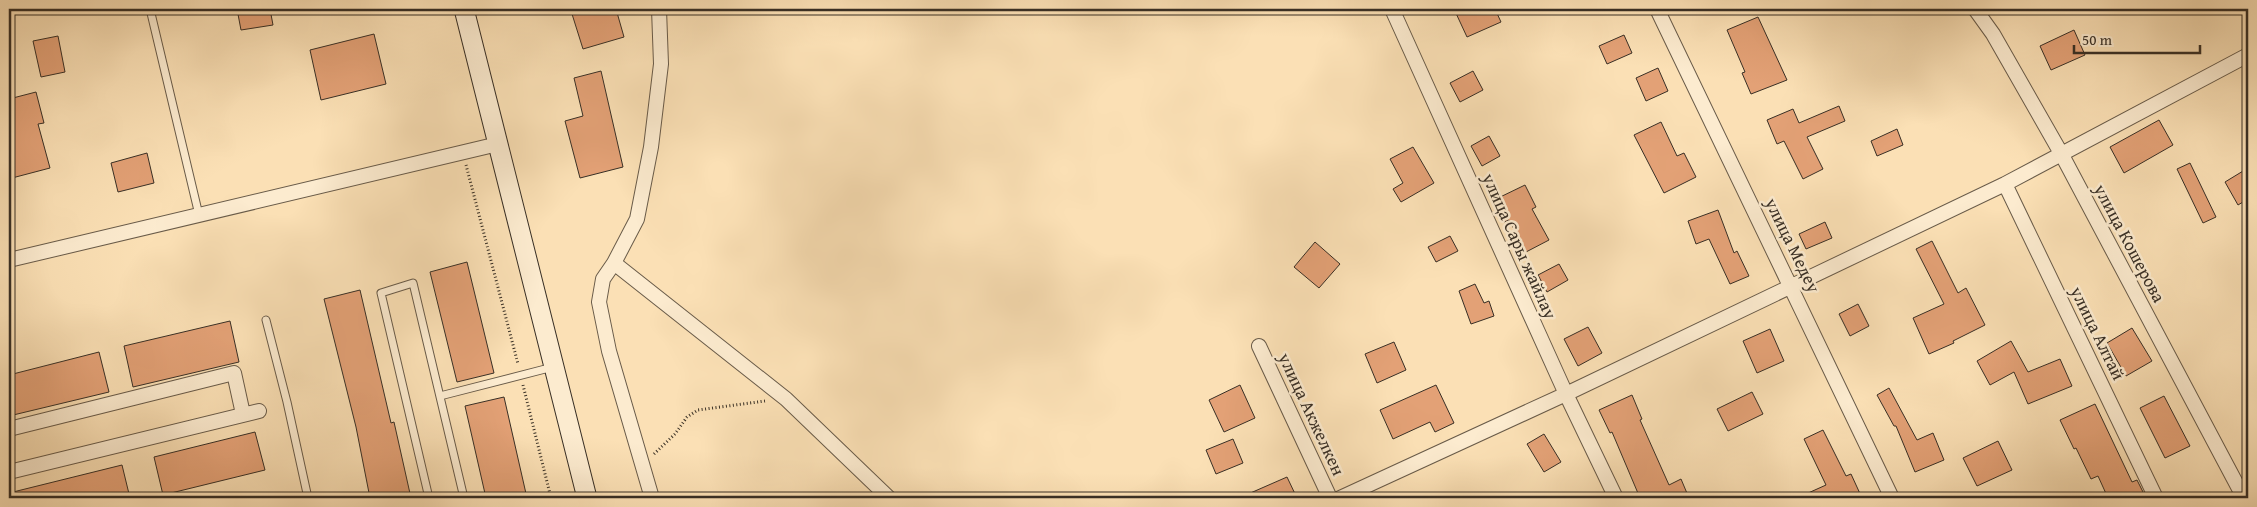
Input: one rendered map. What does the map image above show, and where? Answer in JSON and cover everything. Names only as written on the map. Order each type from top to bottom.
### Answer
[{"type":"street","points":[[464,9],[587,498]]},
{"type":"street","points":[[652,498],[608,351],[599,302],[603,279],[614,263],[637,219],[651,147],[661,64],[659,9]]},
{"type":"street","name":"улица Сары жайлау","points":[[1392,9],[1566,394],[1616,498]]},
{"type":"street","name":"улица Медеу","points":[[1657,9],[1792,286],[1892,498]]},
{"type":"street","name":"улица Кошерова","points":[[1975,9],[1993,34],[2062,155],[2244,498]]},
{"type":"street","points":[[1340,498],[1566,394],[2006,184],[2248,55]]},
{"type":"street","points":[[9,260],[498,144]]},
{"type":"street","name":"улица Алтай","points":[[2006,184],[2156,498]]},
{"type":"street","points":[[614,263],[786,399],[889,498]]},
{"type":"street","name":"улица Акжелкен","points":[[1259,346],[1330,498]]},
{"type":"street","points":[[9,430],[234,373],[243,414]]},
{"type":"street","points":[[9,472],[259,411]]},
{"type":"lane","points":[[150,9],[199,215]]},
{"type":"lane","points":[[429,498],[380,293],[412,283],[464,498]]},
{"type":"lane","points":[[266,320],[287,402],[308,498]]},
{"type":"lane","points":[[440,396],[554,366]]},
{"type":"path","points":[[463,152],[552,498]]},
{"type":"path","points":[[641,463],[664,446],[687,417],[698,410],[786,399]]},
{"type":"building","points":[[237,9],[270,9],[273,25],[241,30]]},
{"type":"building","points":[[591,9],[616,9],[624,37],[583,49],[572,14]]},
{"type":"building","points":[[1454,9],[1495,9],[1501,22],[1467,37]]},
{"type":"building","points":[[1758,17],[1787,80],[1751,94],[1742,73],[1745,72],[1727,30]]},
{"type":"building","points":[[2074,30],[2085,55],[2051,70],[2040,46]]},
{"type":"building","points":[[374,34],[386,84],[321,100],[310,50]]},
{"type":"building","points":[[1624,35],[1632,53],[1607,64],[1599,46]]},
{"type":"building","points":[[58,36],[65,72],[41,77],[33,41]]},
{"type":"building","points":[[1658,68],[1668,91],[1646,101],[1636,78]]},
{"type":"building","points":[[601,71],[623,167],[580,178],[565,121],[583,116],[574,78]]},
{"type":"building","points":[[1473,71],[1483,90],[1460,102],[1450,83]]},
{"type":"building","points":[[36,92],[44,123],[38,124],[50,168],[12,178],[9,167],[9,99]]},
{"type":"building","points":[[1839,106],[1845,121],[1807,137],[1823,169],[1803,179],[1784,141],[1777,144],[1767,120],[1793,109],[1799,123]]},
{"type":"building","points":[[2159,120],[2173,145],[2124,173],[2110,147]]},
{"type":"building","points":[[1661,122],[1677,156],[1684,153],[1696,177],[1664,193],[1634,135]]},
{"type":"building","points":[[1897,129],[1903,145],[1877,156],[1871,141]]},
{"type":"building","points":[[1489,136],[1500,156],[1482,166],[1471,146]]},
{"type":"building","points":[[1413,147],[1434,183],[1401,202],[1393,189],[1403,183],[1390,159]]},
{"type":"building","points":[[147,153],[154,183],[118,192],[111,163]]},
{"type":"building","points":[[2190,163],[2216,217],[2203,223],[2177,169]]},
{"type":"building","points":[[2248,168],[2248,199],[2238,205],[2225,182]]},
{"type":"building","points":[[1525,185],[1536,207],[1532,209],[1549,240],[1526,252],[1509,220],[1504,222],[1494,200]]},
{"type":"building","points":[[1718,210],[1734,253],[1737,251],[1749,276],[1730,284],[1709,239],[1696,244],[1688,221]]},
{"type":"building","points":[[1825,222],[1832,238],[1806,249],[1799,234]]},
{"type":"building","points":[[1450,236],[1458,251],[1436,262],[1428,247]]},
{"type":"building","points":[[1932,241],[1958,293],[1966,288],[1985,325],[1953,341],[1954,343],[1929,354],[1913,318],[1944,304],[1916,249]]},
{"type":"building","points":[[1315,242],[1340,264],[1319,288],[1294,267]]},
{"type":"building","points":[[467,262],[494,373],[457,382],[430,272]]},
{"type":"building","points":[[1559,264],[1568,280],[1547,292],[1538,275]]},
{"type":"building","points":[[1475,284],[1484,303],[1489,301],[1494,316],[1471,324],[1459,291]]},
{"type":"building","points":[[360,290],[391,423],[394,422],[411,498],[370,498],[356,427],[324,299]]},
{"type":"building","points":[[1858,304],[1869,326],[1850,336],[1839,314]]},
{"type":"building","points":[[230,321],[239,362],[133,387],[124,346]]},
{"type":"building","points":[[1588,327],[1602,353],[1578,366],[1564,339]]},
{"type":"building","points":[[2132,328],[2152,361],[2126,376],[2107,343]]},
{"type":"building","points":[[1770,329],[1784,361],[1757,373],[1743,341]]},
{"type":"building","points":[[2011,341],[2028,372],[2060,359],[2072,386],[2028,404],[2014,372],[1990,385],[1977,361]]},
{"type":"building","points":[[1394,342],[1406,370],[1377,383],[1365,354]]},
{"type":"building","points":[[99,352],[109,392],[9,416],[9,375]]},
{"type":"building","points":[[1240,385],[1255,418],[1224,432],[1209,400]]},
{"type":"building","points":[[1436,385],[1454,423],[1435,432],[1430,422],[1393,439],[1380,410]]},
{"type":"building","points":[[1889,388],[1917,440],[1933,433],[1944,460],[1915,472],[1896,426],[1894,426],[1877,395]]},
{"type":"building","points":[[1752,392],[1763,414],[1728,431],[1717,409]]},
{"type":"building","points":[[1632,395],[1642,419],[1640,420],[1669,485],[1681,479],[1689,498],[1640,498],[1612,432],[1610,433],[1599,410]]},
{"type":"building","points":[[2164,396],[2190,446],[2165,458],[2140,408]]},
{"type":"building","points":[[504,397],[527,498],[486,498],[465,406]]},
{"type":"building","points":[[2095,404],[2132,482],[2137,480],[2146,498],[2108,498],[2098,476],[2091,479],[2076,448],[2074,449],[2060,420]]},
{"type":"building","points":[[1823,430],[1846,476],[1851,474],[1862,498],[1797,498],[1826,485],[1804,439]]},
{"type":"building","points":[[255,432],[265,470],[163,495],[154,457]]},
{"type":"building","points":[[1544,434],[1561,462],[1544,472],[1527,444]]},
{"type":"building","points":[[1233,439],[1243,463],[1216,474],[1206,450]]},
{"type":"building","points":[[1998,441],[2012,470],[1977,486],[1963,458]]},
{"type":"building","points":[[122,465],[130,498],[9,498],[9,493]]},
{"type":"building","points":[[1287,477],[1297,498],[1239,498]]}]
